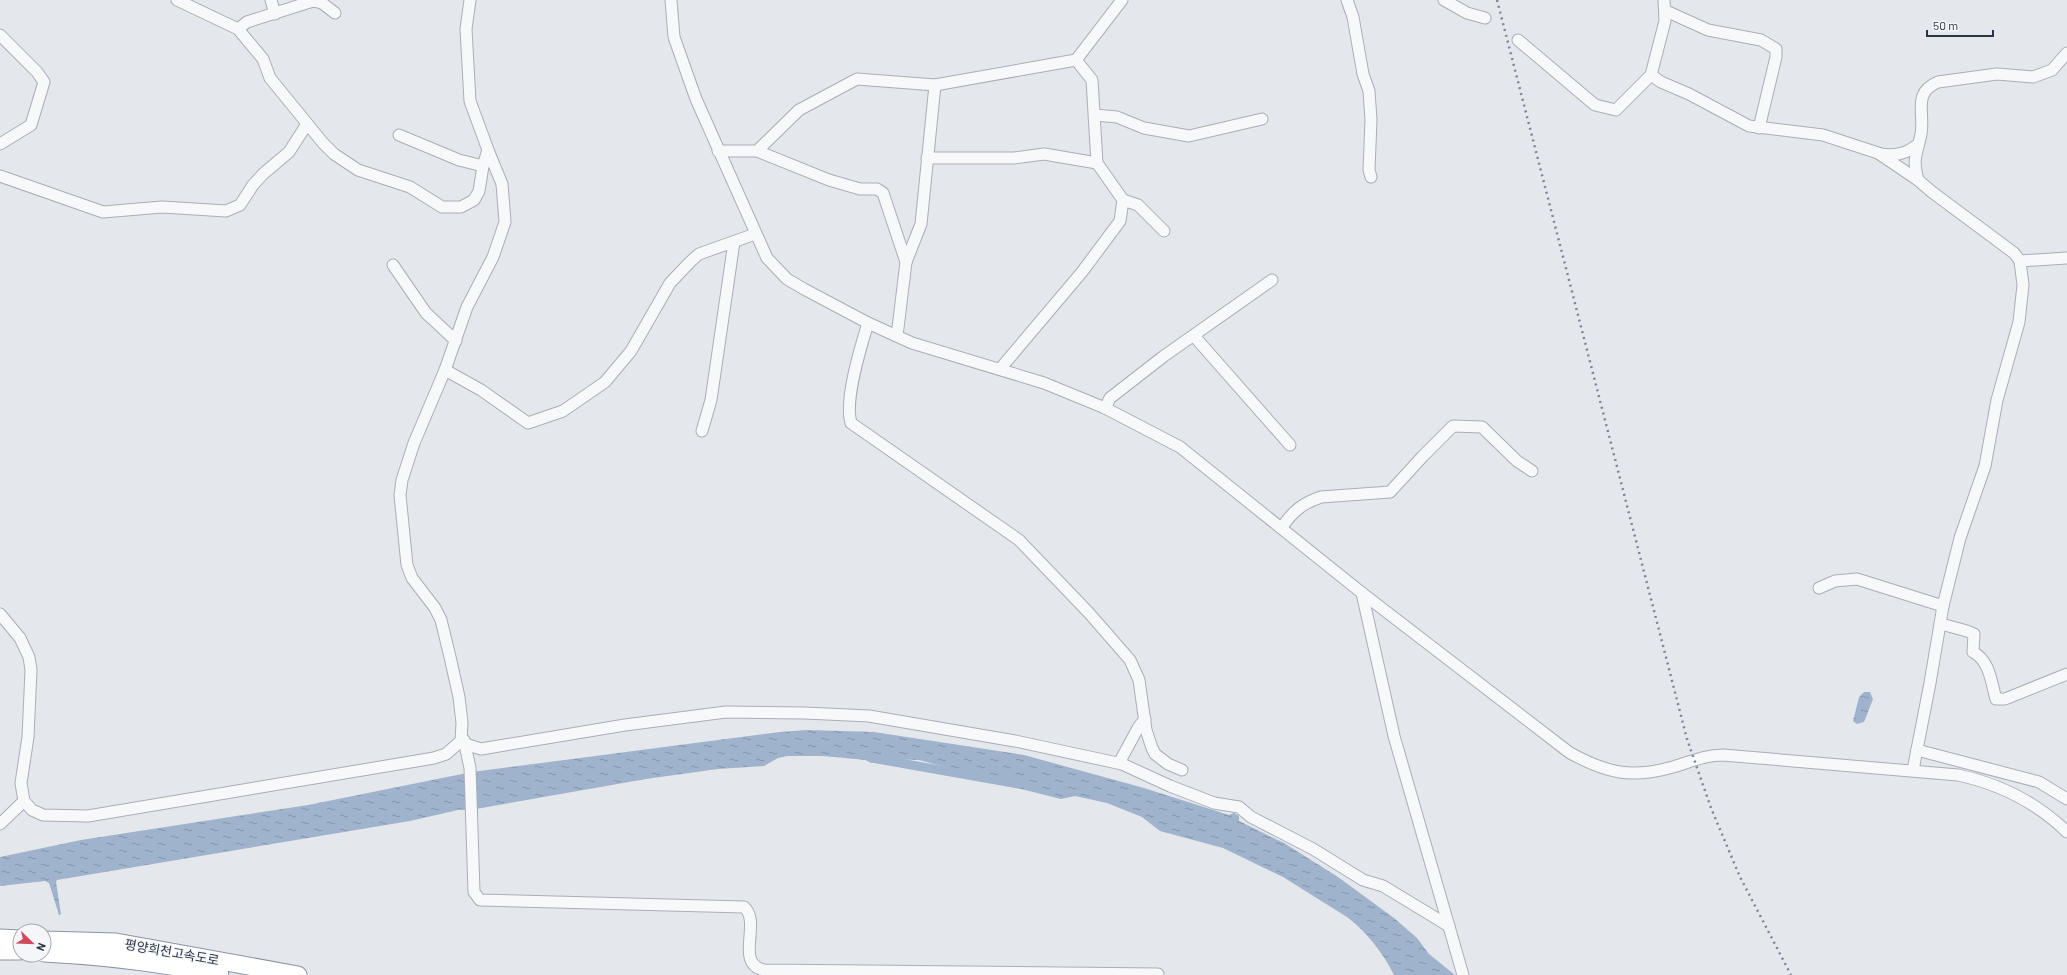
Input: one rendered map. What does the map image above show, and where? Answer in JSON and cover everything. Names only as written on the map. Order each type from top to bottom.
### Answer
[{"type":"highway","points":[[0,938],[12,939]]},
{"type":"highway","name":"평양희천고속도로","points":[[52,940],[116,942],[298,975]]},
{"type":"highway","points":[[0,951],[12,951]]},
{"type":"highway","name":"평양희천고속도로","points":[[52,954],[92,956],[185,968],[220,975]]},
{"type":"street","points":[[177,0],[238,29],[262,59],[270,78],[307,124],[334,154],[346,163],[370,174],[410,187],[442,207],[461,207],[474,200],[479,191],[483,166],[488,150]]},
{"type":"street","points":[[271,0],[275,14]]},
{"type":"street","points":[[470,0],[466,29],[470,101],[502,184],[505,222],[493,257],[467,307],[445,370],[414,443],[402,480],[400,510],[407,566],[412,578],[435,608],[441,620],[459,697],[464,740],[470,768],[474,892],[480,900],[734,906],[744,908],[750,915],[751,960],[756,968],[764,970],[1158,974]]},
{"type":"street","points":[[671,0],[674,37],[696,100],[767,258],[787,279],[868,323],[897,336],[917,344],[1044,384],[1104,408],[1180,447],[1362,592],[1570,753],[1600,768],[1627,774],[1641,774],[1671,767],[1708,755],[1723,755],[1958,775],[1994,785],[2027,801],[2042,811],[2067,832]]},
{"type":"street","points":[[757,151],[799,110],[857,79],[936,85],[1076,60],[1122,0]]},
{"type":"street","points":[[1347,0],[1357,35],[1363,74],[1369,91],[1371,120],[1369,170],[1371,177]]},
{"type":"street","points":[[1444,0],[1467,13],[1485,18]]},
{"type":"street","points":[[1518,40],[1594,105],[1601,108],[1616,110],[1651,75],[1666,11],[1664,0]]},
{"type":"street","points":[[238,29],[248,22],[317,1],[335,13]]},
{"type":"street","points":[[1666,11],[1708,30],[1761,40],[1776,49],[1776,57],[1759,128]]},
{"type":"street","points":[[0,36],[37,72],[44,82],[31,126],[0,144]]},
{"type":"street","points":[[1918,180],[1915,166],[1917,145],[1921,134],[1921,101],[1930,85],[1938,82],[1997,74],[2033,77],[2052,70],[2067,53]]},
{"type":"street","points":[[1076,60],[1092,80],[1097,163],[1123,200],[1138,205],[1164,231]]},
{"type":"street","points":[[1651,75],[1661,82],[1689,94],[1742,122],[1759,128],[1823,135],[1878,153],[1890,155],[1908,152],[1917,145]]},
{"type":"street","points":[[897,336],[906,262],[920,224],[936,85]]},
{"type":"street","points":[[1095,114],[1117,117],[1144,128],[1189,136],[1262,119]]},
{"type":"street","points":[[0,176],[103,212],[162,207],[226,211],[240,205],[253,185],[263,174],[289,152],[307,124]]},
{"type":"street","points":[[399,135],[459,160],[483,166]]},
{"type":"street","points":[[718,151],[757,151],[829,180],[860,189],[877,189],[883,193],[906,262]]},
{"type":"street","points":[[1878,153],[1918,180],[1932,192],[2005,245],[2020,261],[2023,285],[2019,322],[1997,400],[1985,466],[1960,538],[1943,606],[1941,624],[1913,770]]},
{"type":"street","points":[[927,158],[1014,158],[1044,154],[1097,163]]},
{"type":"street","points":[[1000,370],[1082,272],[1120,221],[1123,200]]},
{"type":"street","points":[[445,370],[481,390],[528,423],[563,411],[605,382],[631,352],[670,283],[690,262],[699,254],[755,234]]},
{"type":"street","points":[[702,430],[711,400],[734,242]]},
{"type":"street","points":[[2020,261],[2067,258]]},
{"type":"street","points":[[393,265],[426,313],[456,340]]},
{"type":"street","points":[[1104,408],[1110,398],[1272,280]]},
{"type":"street","points":[[868,323],[851,393],[849,411],[851,423],[1019,540],[1094,619],[1130,660],[1139,680],[1149,741],[1155,754],[1168,764],[1182,770]]},
{"type":"street","points":[[1194,336],[1290,445]]},
{"type":"street","points":[[1282,527],[1300,506],[1311,500],[1321,497],[1390,492],[1422,456],[1453,426],[1482,428],[1517,461],[1532,471]]},
{"type":"street","points":[[1819,588],[1835,581],[1857,579],[1943,606]]},
{"type":"street","points":[[1362,592],[1394,736],[1461,970]]},
{"type":"street","points":[[0,614],[20,638],[29,657],[31,670],[28,737],[21,783],[24,801],[32,810],[43,815],[88,816],[434,758],[452,750],[464,740]]},
{"type":"street","points":[[1941,624],[1974,634],[1973,652],[1979,655],[1988,668],[1996,698],[1999,700],[2005,699],[2067,674]]},
{"type":"street","points":[[464,740],[481,749],[696,715],[726,712],[805,713],[869,716],[1015,741],[1119,763],[1139,770],[1170,786],[1214,803],[1239,807],[1251,817],[1313,849],[1363,880],[1383,886],[1449,926]]},
{"type":"street","points":[[1119,763],[1138,728],[1145,719]]},
{"type":"street","points":[[1917,750],[2038,782],[2067,799]]},
{"type":"street","points":[[0,824],[24,801]]},
{"type":"water","points":[[1864,692],[1870,692],[1873,699],[1864,722],[1857,724],[1853,721],[1859,697]]},
{"type":"water","points":[[807,730],[874,732],[1024,755],[1144,788],[1229,815],[1234,813],[1239,816],[1239,821],[1284,843],[1338,877],[1394,918],[1417,938],[1429,954],[1455,975],[1394,975],[1374,943],[1347,917],[1283,877],[1223,848],[1160,831],[1142,817],[1107,803],[1075,796],[1061,799],[1017,788],[1001,779],[987,775],[964,772],[919,760],[884,759],[871,763],[866,760],[823,756],[788,756],[778,758],[764,766],[718,769],[646,779],[476,809],[458,810],[410,821],[57,880],[56,882],[61,914],[59,915],[49,883],[45,881],[0,886],[0,857],[81,840],[308,805],[472,772],[780,732]]},
{"type":"waterway","points":[[872,758],[1019,784]]},
{"type":"railway","points":[[1497,0],[1687,739],[1711,808],[1740,877],[1791,975]]}]
